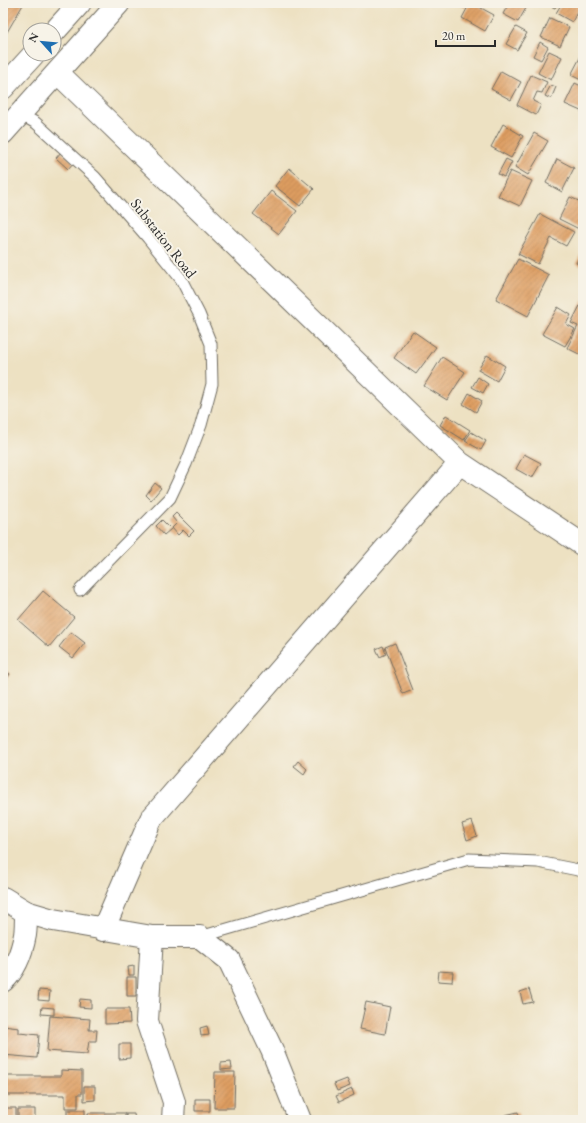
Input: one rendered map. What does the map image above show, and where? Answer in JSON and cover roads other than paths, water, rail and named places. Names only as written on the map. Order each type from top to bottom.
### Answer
[{"type":"street","points":[[62,23],[80,3]]},
{"type":"street","points":[[3,133],[119,3]]},
{"type":"street","points":[[4,87],[27,62]]},
{"type":"street","points":[[58,73],[460,463],[583,545]]},
{"type":"street","points":[[103,930],[151,819],[460,463]]},
{"type":"street","points":[[3,898],[26,912],[53,920],[103,930],[152,937],[200,937],[229,960],[272,1050],[300,1120]]},
{"type":"street","points":[[3,981],[19,957],[25,934],[26,912]]},
{"type":"street","points":[[152,937],[147,1021],[174,1102],[173,1120]]},
{"type":"lane","name":"Substation Road","points":[[20,114],[36,123],[95,177],[148,238],[181,279],[199,314],[211,344],[212,384],[201,425],[186,464],[170,498],[80,590]]},
{"type":"lane","points":[[200,937],[469,859],[538,862],[583,871]]}]
